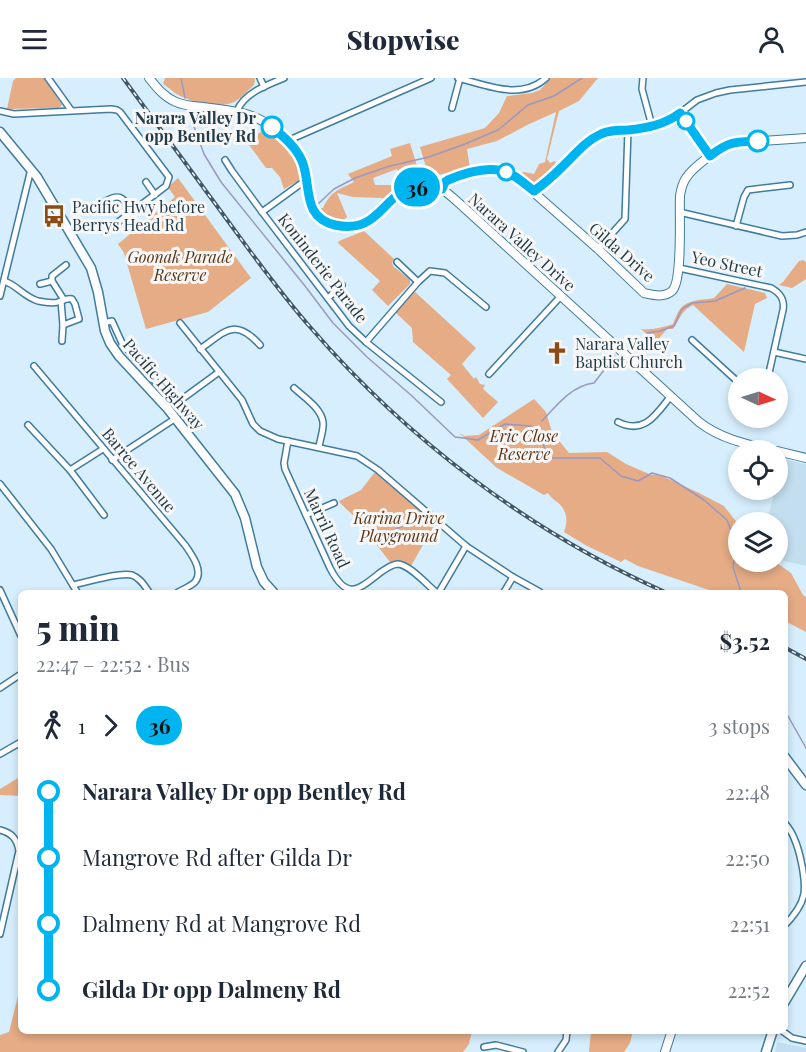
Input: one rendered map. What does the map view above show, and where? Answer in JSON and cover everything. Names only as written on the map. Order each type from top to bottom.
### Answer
[{"type":"main road","points":[[149,78],[161,92],[180,103],[237,111],[264,122],[287,141],[302,162],[309,198],[317,215],[331,224],[350,227],[361,225],[409,189],[428,186],[442,189]]},
{"type":"main road","name":"Pacific Highway","points":[[0,132],[31,168],[91,268],[98,291],[103,323],[110,343],[119,356],[172,406],[176,418],[235,494],[245,518],[257,567],[264,582],[271,590]]},
{"type":"main road","name":"Gilda Drive","points":[[442,189],[445,182],[451,178],[479,171],[491,170],[511,174],[534,191],[644,293],[665,295],[673,290],[677,280],[681,189],[693,170],[722,147],[732,143],[806,138]]},
{"type":"main road","name":"Narara Valley Drive","points":[[442,189],[670,397],[714,433],[730,440]]},
{"type":"main road","points":[[788,453],[805,456]]},
{"type":"main road","points":[[788,761],[806,785]]},
{"type":"main road","points":[[788,996],[806,966]]},
{"type":"main road","points":[[665,1052],[671,1034]]},
{"type":"main road","points":[[766,1052],[772,1034]]},
{"type":"street","points":[[48,78],[71,110]]},
{"type":"street","points":[[260,78],[264,87]]},
{"type":"street","points":[[237,111],[243,101],[264,87],[284,78]]},
{"type":"street","points":[[287,141],[431,78]]},
{"type":"street","points":[[452,108],[459,78],[513,90],[525,90],[546,78]]},
{"type":"street","points":[[643,78],[642,89],[652,126]]},
{"type":"street","points":[[534,191],[591,139],[604,132],[652,126],[668,121],[696,100],[716,93],[806,82]]},
{"type":"street","points":[[0,111],[14,114],[71,110],[111,109],[119,111],[169,177],[166,186],[105,232]]},
{"type":"street","points":[[680,113],[710,156]]},
{"type":"street","points":[[598,249],[625,219],[628,130]]},
{"type":"street","name":"Koninderie Parade","points":[[225,160],[349,326],[441,402]]},
{"type":"street","points":[[0,296],[31,168]]},
{"type":"street","points":[[262,212],[306,180]]},
{"type":"street","points":[[146,182],[155,195]]},
{"type":"street","points":[[736,226],[748,190],[790,184]]},
{"type":"street","points":[[104,202],[112,197],[119,197],[133,212]]},
{"type":"street","points":[[679,212],[782,236],[796,235],[806,231]]},
{"type":"street","points":[[397,262],[418,282]]},
{"type":"street","points":[[62,341],[62,300],[52,281],[52,276],[66,265]]},
{"type":"street","name":"Yeo Street","points":[[679,268],[771,288],[783,298],[784,305],[770,368]]},
{"type":"street","points":[[366,342],[430,271],[446,273],[486,307]]},
{"type":"street","points":[[4,281],[33,299],[49,303],[69,298],[74,301],[79,319],[63,325]]},
{"type":"street","points":[[40,284],[52,281]]},
{"type":"street","points":[[328,298],[342,285]]},
{"type":"street","points":[[489,374],[561,296]]},
{"type":"street","points":[[180,323],[242,400],[253,424],[260,431],[288,441],[357,456],[466,546],[536,590]]},
{"type":"street","points":[[200,349],[224,332],[233,329],[244,331],[260,345]]},
{"type":"street","points":[[692,340],[728,373]]},
{"type":"street","points":[[774,352],[806,359]]},
{"type":"street","name":"Barree Avenue","points":[[34,366],[185,545],[199,572],[192,584],[182,590]]},
{"type":"street","points":[[172,406],[219,372]]},
{"type":"street","points":[[294,388],[321,416],[323,426],[319,447]]},
{"type":"street","points":[[618,422],[638,427],[647,424],[670,397]]},
{"type":"street","points":[[112,460],[176,418]]},
{"type":"street","points":[[28,424],[70,470],[104,515]]},
{"type":"street","name":"Marril Road","points":[[288,441],[284,466],[339,583],[351,589],[364,585],[392,565],[402,565],[436,590]]},
{"type":"street","points":[[70,470],[103,448]]},
{"type":"street","points":[[0,484],[51,549],[76,590]]},
{"type":"street","points":[[306,515],[334,502]]},
{"type":"street","points":[[439,590],[466,546]]},
{"type":"street","points":[[73,585],[117,575],[132,575],[140,580],[147,590]]},
{"type":"street","points":[[505,590],[513,577]]},
{"type":"street","points":[[0,590],[2,603],[18,631]]},
{"type":"street","points":[[0,688],[18,676]]},
{"type":"street","points":[[0,754],[18,745]]},
{"type":"street","points":[[788,827],[797,846],[805,885],[802,899],[788,922]]},
{"type":"street","points":[[0,830],[13,836],[18,851],[0,934]]},
{"type":"street","points":[[0,900],[8,902]]},
{"type":"street","points":[[558,1052],[566,1040],[567,1034]]},
{"type":"street","points":[[786,1034],[806,1041]]},
{"type":"street","points":[[484,1047],[495,1045],[524,1052]]},
{"type":"shaded area","points":[[788,460],[806,464],[806,566],[788,562],[788,512],[769,512],[772,500],[788,500]]},
{"type":"shaded area","points":[[777,1042],[806,1048],[806,1052],[775,1052]]},
{"type":"green space","points":[[16,78],[45,78],[62,105],[59,108],[7,109],[13,81]]},
{"type":"green space","points":[[165,78],[255,79],[254,85],[236,101],[230,104],[214,105],[196,102],[175,93],[163,84]]},
{"type":"green space","points":[[551,78],[598,78],[579,101],[559,111],[547,159],[550,163],[555,161],[556,164],[560,163],[549,176],[535,184],[524,180],[518,174],[524,172],[534,174],[539,164],[545,162],[556,112],[497,141],[467,149],[470,168],[429,177],[420,147],[485,128],[499,113],[507,96],[540,90]]},
{"type":"green space","points":[[265,129],[279,140],[299,165],[300,180],[284,189],[280,177],[272,168],[266,168],[247,142]]},
{"type":"green space","points":[[410,143],[421,179],[403,184],[397,169],[373,178],[375,185],[392,185],[393,194],[383,201],[382,198],[353,197],[337,193],[347,217],[341,223],[327,218],[318,210],[313,200],[311,186],[313,185],[316,195],[315,202],[323,208],[332,194],[354,182],[348,174],[392,156],[390,149]]},
{"type":"green space","name":"Goonak Parade Reserve","points":[[178,178],[251,278],[208,312],[146,329],[124,253],[118,244],[175,197],[168,187]]},
{"type":"green space","points":[[364,231],[394,259],[393,266],[410,280],[410,284],[388,306],[372,290],[380,281],[338,243]]},
{"type":"green space","points":[[799,261],[806,262],[806,279],[792,288],[779,285]]},
{"type":"green space","points":[[727,284],[765,293],[767,298],[755,304],[744,352],[693,305],[683,313],[673,329],[667,329],[656,342],[641,329],[673,324],[680,309],[687,303],[714,298]]},
{"type":"green space","points":[[414,291],[476,348],[462,364],[474,379],[476,377],[480,384],[485,385],[483,389],[498,402],[483,418],[447,379],[451,375],[413,342],[412,328],[394,311]]},
{"type":"green space","name":"Eric Close Reserve","points":[[534,399],[546,412],[552,432],[569,453],[607,452],[626,464],[649,474],[662,476],[724,506],[729,512],[728,572],[788,571],[791,573],[806,597],[806,632],[788,623],[788,590],[709,590],[638,566],[625,559],[621,562],[587,546],[564,532],[565,513],[548,493],[544,495],[497,468],[458,432],[464,436],[479,435]]},
{"type":"green space","name":"Karina Drive Playground","points":[[375,472],[436,522],[411,566],[401,561],[390,562],[356,518],[339,501],[361,490]]},
{"type":"green space","points":[[18,778],[18,796],[0,795],[0,789]]},
{"type":"green space","points":[[18,996],[18,1034],[471,1034],[469,1044],[463,1052],[0,1052],[0,1035],[9,1032]]},
{"type":"green space","points":[[591,1034],[632,1034],[624,1052],[589,1052]]},
{"type":"waterway","points":[[181,78],[185,98]]},
{"type":"waterway","points":[[318,204],[334,189],[355,178],[390,166],[429,157],[498,130],[528,105],[554,96],[582,78]]},
{"type":"waterway","points":[[189,113],[204,154],[221,182],[333,323],[455,437],[478,440],[505,424],[531,426],[542,439],[546,454],[553,458],[600,458],[621,476],[638,481],[652,473],[670,478],[704,500],[727,520],[736,543],[733,567],[740,590]]},
{"type":"waterway","points":[[647,333],[674,326],[682,309],[692,303],[715,301],[745,288]]},
{"type":"waterway","points":[[542,421],[571,392],[594,383],[615,356]]},
{"type":"waterway","points":[[375,541],[418,517],[432,525]]},
{"type":"waterway","points":[[788,716],[806,748]]},
{"type":"railway","points":[[123,78],[288,301],[349,369],[388,408],[430,445],[519,512],[615,568],[661,590]]},
{"type":"railway","points":[[788,649],[806,659]]},
{"type":"bus line","name":"36","points":[[272,127],[299,156],[306,173],[312,208],[317,215],[331,224],[350,227],[361,225],[372,219],[396,197],[409,189],[428,186],[442,189],[448,180],[479,171],[491,170],[511,174],[534,191],[597,135],[660,124],[680,113],[710,156],[732,143],[758,141]]},
{"type":"place","name":"Narara Valley Dr opp Bentley Rd","points":[[272,127]]},
{"type":"place","name":"Pacific Hwy before Berrys Head Rd","points":[[54,216]]},
{"type":"place","name":"Narara Valley Baptist Church","points":[[557,353]]}]
